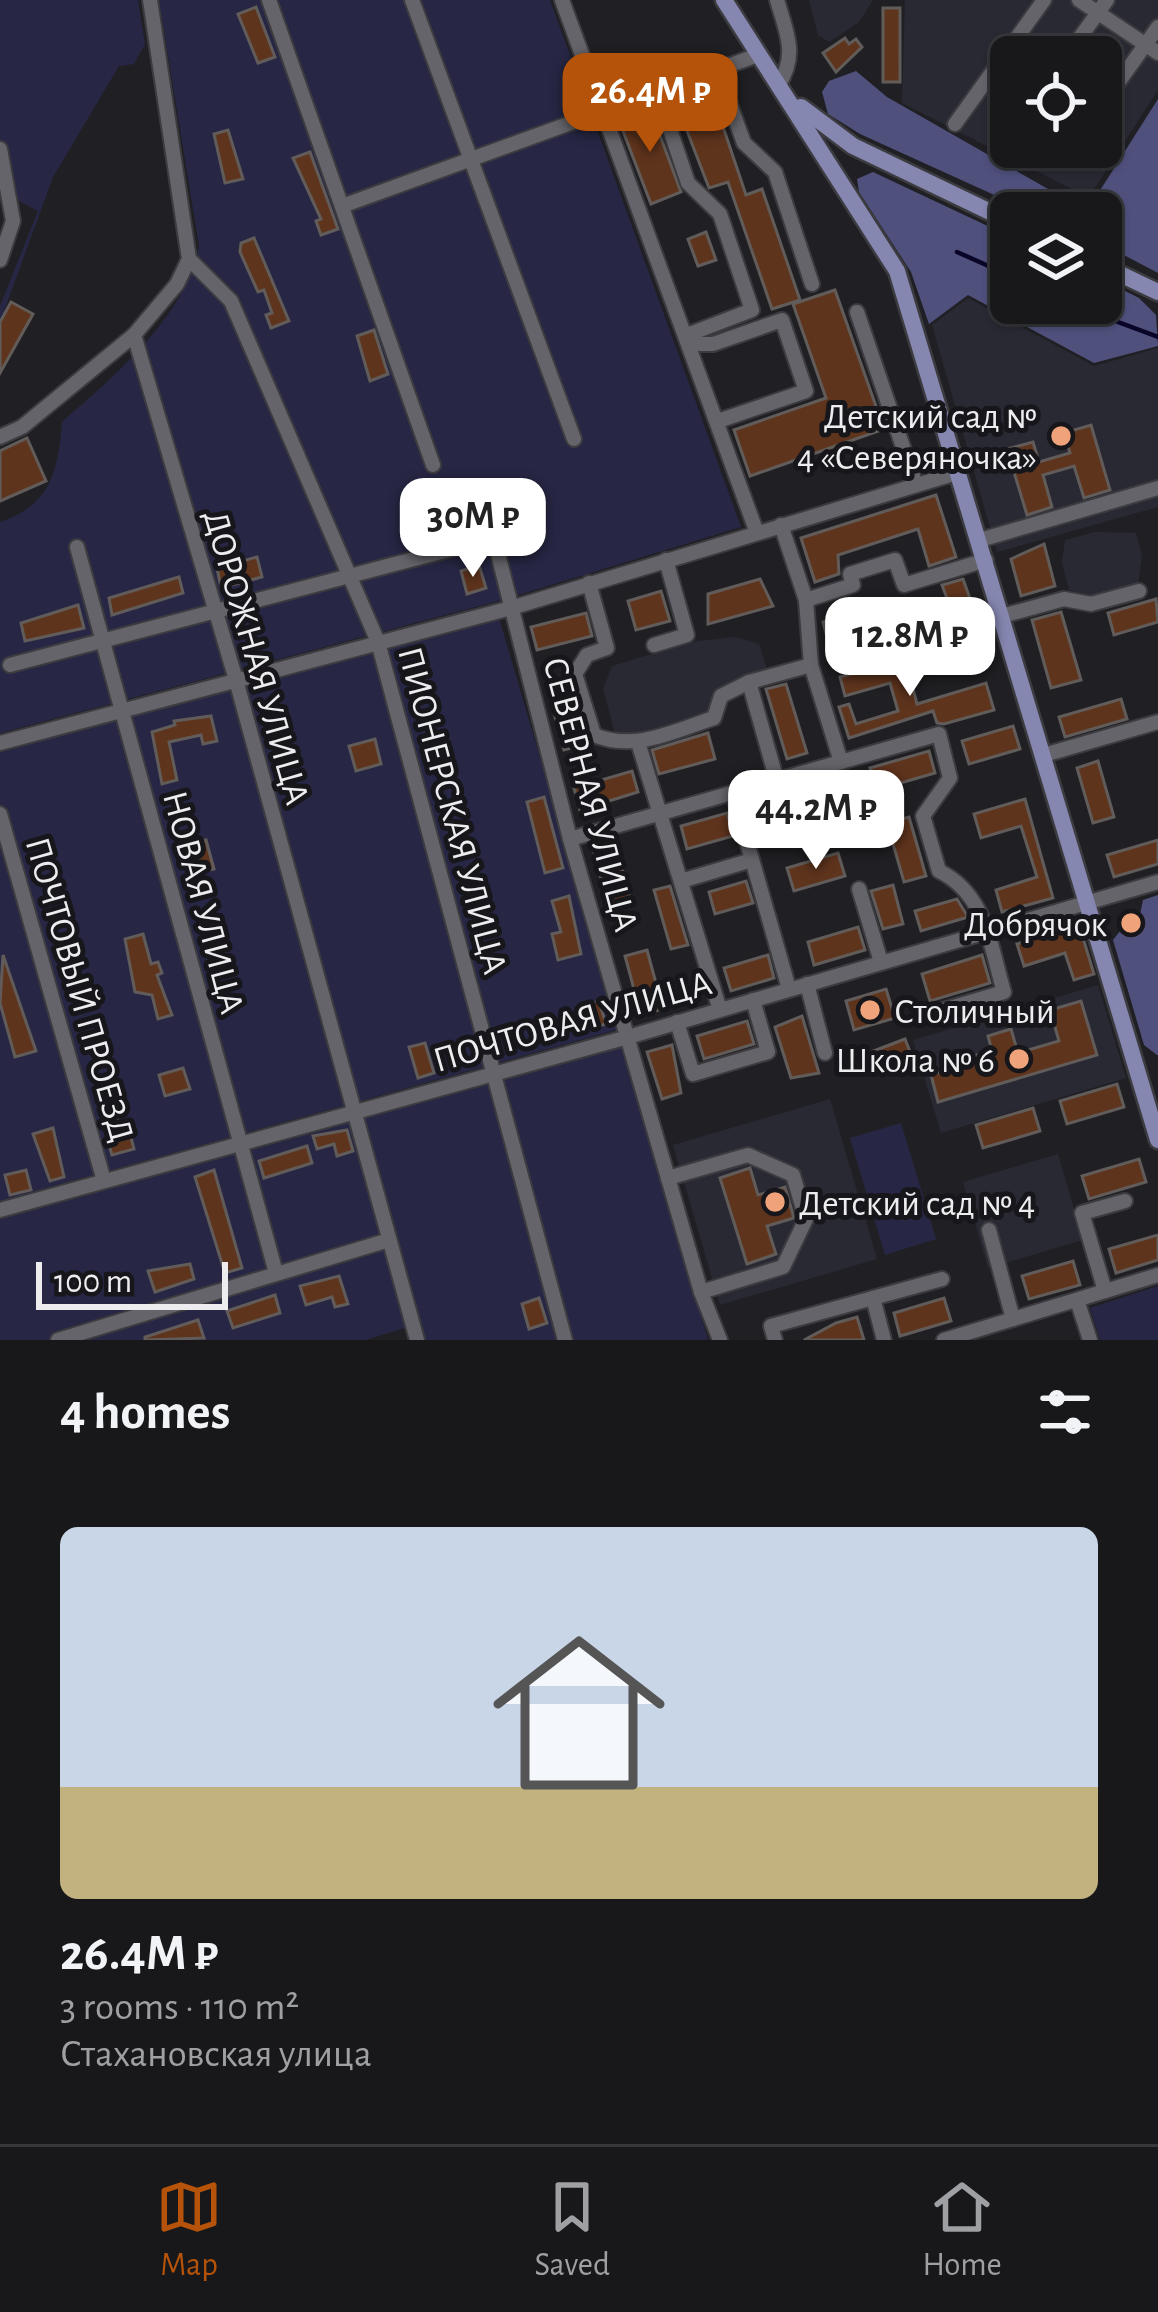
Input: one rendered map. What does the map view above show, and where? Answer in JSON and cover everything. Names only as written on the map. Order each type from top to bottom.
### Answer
[{"type":"main road","points":[[724,0],[897,272],[1158,1140]]},
{"type":"main road","points":[[778,86],[853,146],[990,212]]},
{"type":"main road","points":[[1122,275],[1158,292]]},
{"type":"street","points":[[0,436],[22,427],[134,335],[177,284],[189,259],[149,0]]},
{"type":"street","points":[[268,0],[433,465]]},
{"type":"street","points":[[412,0],[574,440]]},
{"type":"street","points":[[562,0],[757,533]]},
{"type":"street","points":[[777,0],[791,49],[791,65],[778,86]]},
{"type":"street","points":[[955,124],[1044,0]]},
{"type":"street","points":[[1078,0],[1102,7],[1151,50]]},
{"type":"street","points":[[1081,36],[1102,7]]},
{"type":"street","points":[[1122,80],[1151,50],[1158,27]]},
{"type":"street","points":[[342,206],[758,55]]},
{"type":"street","points":[[718,69],[744,143],[775,172],[812,284]]},
{"type":"street","points":[[656,91],[688,183],[720,214],[752,310],[688,339]]},
{"type":"street","points":[[0,149],[13,197],[13,221],[0,260]]},
{"type":"street","name":"ПИОНЕРСКАЯ УЛИЦА","points":[[189,259],[231,301],[378,642],[566,1340]]},
{"type":"street","points":[[857,313],[916,485]]},
{"type":"street","points":[[688,339],[713,344],[782,320],[806,391],[718,422]]},
{"type":"street","name":"ДОРОЖНАЯ УЛИЦА","points":[[134,335],[236,680],[417,1340]]},
{"type":"street","points":[[0,742],[511,608],[960,472]]},
{"type":"street","points":[[980,540],[1158,488]]},
{"type":"street","points":[[781,525],[806,600],[811,665],[841,762]]},
{"type":"street","name":"СЕВЕРНАЯ УЛИЦА","points":[[349,574],[494,538],[570,839],[701,1292],[720,1340]]},
{"type":"street","name":"НОВАЯ УЛИЦА","points":[[77,547],[276,1273]]},
{"type":"street","points":[[654,645],[687,635],[666,560]]},
{"type":"street","points":[[806,600],[853,585],[850,574],[895,560],[904,585],[986,560]]},
{"type":"street","points":[[10,665],[349,574]]},
{"type":"street","points":[[589,583],[608,648],[587,655],[575,674],[594,735],[615,744],[638,742],[714,718],[721,696],[749,682],[811,665]]},
{"type":"street","points":[[1003,616],[1064,599],[1091,604],[1138,591]]},
{"type":"street","points":[[749,682],[777,781]]},
{"type":"street","points":[[1044,755],[1158,722]]},
{"type":"street","points":[[570,839],[939,734],[950,778],[923,816],[939,871],[960,881],[977,901],[1004,992],[940,1011]]},
{"type":"street","points":[[638,742],[720,1010]]},
{"type":"street","points":[[733,793],[789,989]]},
{"type":"street","name":"ПОЧТОВЫЙ ПРОЕЗД","points":[[0,814],[104,1180]]},
{"type":"street","points":[[681,881],[752,860]]},
{"type":"street","name":"ПОЧТОВАЯ УЛИЦА","points":[[0,1210],[720,1010],[1158,882]]},
{"type":"street","points":[[859,889],[881,962]]},
{"type":"street","points":[[807,984],[825,1052]]},
{"type":"street","points":[[677,1022],[693,1074],[768,1052],[753,1000]]},
{"type":"street","points":[[668,1178],[748,1155],[793,1175],[806,1219],[783,1267],[701,1292]]},
{"type":"street","points":[[1105,1292],[1082,1213],[1125,1201]]},
{"type":"street","points":[[988,1230],[1013,1319]]},
{"type":"street","points":[[58,1340],[389,1240]]},
{"type":"street","points":[[944,1340],[1158,1275]]},
{"type":"street","points":[[775,1340],[771,1326],[942,1279]]},
{"type":"street","points":[[873,1298],[884,1340]]},
{"type":"street","points":[[1077,1300],[1090,1340]]},
{"type":"shaded area","points":[[0,0],[138,0],[145,44],[134,64],[119,66],[53,177],[0,322],[0,306],[38,211],[0,191]]},
{"type":"shaded area","points":[[159,0],[550,0],[741,527],[502,600],[0,733],[0,522],[41,496],[54,471],[62,422],[125,365],[164,320],[192,271],[199,246]]},
{"type":"shaded area","points":[[809,0],[873,0],[859,22],[829,42],[818,35]]},
{"type":"shaded area","points":[[905,0],[1158,0],[1158,90],[1122,146],[1122,36],[990,36],[990,147],[902,103]]},
{"type":"shaded area","points":[[856,71],[887,97],[990,156],[990,168],[1011,168],[1053,192],[990,193],[860,134],[828,114],[822,92],[829,81]]},
{"type":"shaded area","points":[[1158,99],[1158,273],[1122,254],[1122,192],[1099,192],[1114,168],[1122,168],[1122,156]]},
{"type":"shaded area","points":[[1031,168],[1108,168],[1092,192],[1078,192]]},
{"type":"shaded area","points":[[873,172],[990,227],[990,307],[968,295],[929,324],[911,272],[859,192],[857,179]]},
{"type":"shaded area","points":[[1122,290],[1139,298],[1156,315],[1158,346],[1094,363],[1022,324],[1122,324]]},
{"type":"shaded area","name":"Детский сад № 4 «Северяночка»","points":[[968,298],[990,310],[990,324],[1016,324],[1094,366],[1158,348],[1158,507],[997,552],[932,325]]},
{"type":"shaded area","points":[[1095,532],[1136,533],[1142,555],[1138,585],[1094,598],[1069,590],[1062,562],[1065,540]]},
{"type":"shaded area","points":[[499,618],[620,1029],[0,1201],[0,752]]},
{"type":"shaded area","points":[[735,637],[759,644],[768,672],[717,691],[704,716],[629,738],[615,733],[603,689],[612,666],[691,642]]},
{"type":"shaded area","points":[[1158,895],[1157,1055],[1144,1045],[1113,940],[1121,930],[1137,929],[1143,900]]},
{"type":"shaded area","name":"Школа № 6","points":[[1098,985],[1126,1078],[941,1133],[913,1040]]},
{"type":"shaded area","points":[[623,1047],[708,1340],[422,1340],[418,1324],[365,1340],[0,1340],[0,1219]]},
{"type":"shaded area","name":"Детский сад № 4","points":[[830,1099],[877,1259],[720,1305],[673,1145]]},
{"type":"shaded area","points":[[901,1123],[936,1239],[885,1255],[850,1138]]},
{"type":"shaded area","points":[[1058,1154],[1083,1240],[988,1268],[963,1182]]},
{"type":"shaded area","points":[[1158,1286],[1158,1340],[1100,1340],[1090,1308]]},
{"type":"building","points":[[256,7],[275,57],[258,63],[238,14]]},
{"type":"building","points":[[883,8],[900,8],[900,82],[883,82]]},
{"type":"building","points":[[845,38],[849,44],[856,39],[862,47],[836,72],[823,53]]},
{"type":"building","points":[[709,85],[746,195],[762,189],[800,300],[772,309],[728,182],[709,188],[674,97]]},
{"type":"building","points":[[649,106],[681,192],[651,204],[618,118]]},
{"type":"building","points":[[228,130],[243,179],[225,183],[214,134]]},
{"type":"building","points":[[310,152],[338,229],[321,235],[316,221],[321,219],[293,158]]},
{"type":"building","points":[[706,232],[716,260],[698,266],[688,239]]},
{"type":"building","points":[[254,238],[289,321],[271,328],[266,315],[272,313],[264,290],[258,292],[240,252],[241,243]]},
{"type":"building","points":[[835,290],[884,429],[750,476],[734,430],[826,398],[793,304]]},
{"type":"building","points":[[11,302],[33,314],[0,373],[0,322]]},
{"type":"building","points":[[374,330],[388,374],[370,381],[357,336]]},
{"type":"building","points":[[1091,425],[1110,490],[1084,498],[1074,466],[1043,475],[1052,507],[1027,515],[1007,449],[1033,442],[1039,462],[1070,453],[1064,433]]},
{"type":"building","points":[[27,438],[46,481],[0,501],[0,451]]},
{"type":"building","points":[[936,495],[956,557],[929,566],[918,529],[838,555],[839,574],[815,582],[801,538]]},
{"type":"building","points":[[1044,544],[1055,586],[1021,596],[1011,559]]},
{"type":"building","points":[[257,557],[262,577],[221,588],[217,568]]},
{"type":"building","points":[[479,565],[486,588],[467,594],[461,571]]},
{"type":"building","points":[[179,577],[183,593],[112,615],[109,598]]},
{"type":"building","points":[[760,579],[773,606],[708,624],[708,594]]},
{"type":"building","points":[[963,579],[973,607],[953,614],[942,585]]},
{"type":"building","points":[[661,591],[670,621],[636,630],[628,601]]},
{"type":"building","points":[[1156,599],[1158,622],[1114,635],[1108,613]]},
{"type":"building","points":[[78,605],[84,628],[25,641],[21,623]]},
{"type":"building","points":[[1061,612],[1081,680],[1051,688],[1032,620]]},
{"type":"building","points":[[586,613],[592,636],[537,650],[531,627]]},
{"type":"building","points":[[845,616],[855,649],[832,656],[823,622]]},
{"type":"building","points":[[905,658],[917,704],[986,683],[994,710],[944,724],[937,723],[933,711],[849,738],[839,707],[849,704],[856,724],[898,711],[890,683],[845,696],[840,677]]},
{"type":"building","points":[[786,684],[807,753],[787,759],[766,689]]},
{"type":"building","points":[[567,686],[586,744],[564,750],[548,691]]},
{"type":"building","points":[[1121,699],[1127,719],[1065,737],[1059,717]]},
{"type":"building","points":[[211,716],[217,741],[203,744],[201,735],[169,742],[177,780],[162,784],[152,732],[175,725],[174,721]]},
{"type":"building","points":[[1013,726],[1020,749],[969,764],[962,741]]},
{"type":"building","points":[[708,733],[715,759],[659,774],[652,750]]},
{"type":"building","points":[[375,739],[381,764],[356,771],[349,746]]},
{"type":"building","points":[[929,751],[935,773],[877,790],[870,768]]},
{"type":"building","points":[[1098,761],[1114,817],[1093,823],[1077,768]]},
{"type":"building","points":[[632,771],[638,792],[580,810],[574,788]]},
{"type":"building","points":[[817,785],[824,808],[773,823],[767,800]]},
{"type":"building","points":[[544,797],[563,868],[545,873],[527,802]]},
{"type":"building","points":[[1025,799],[1053,898],[1002,912],[996,890],[1037,877],[1021,826],[981,838],[974,814]]},
{"type":"building","points":[[727,813],[733,836],[687,849],[681,826]]},
{"type":"building","points":[[909,817],[926,876],[904,882],[887,823]]},
{"type":"building","points":[[206,840],[214,869],[194,874],[186,846]]},
{"type":"building","points":[[1158,840],[1158,864],[1114,877],[1107,855]]},
{"type":"building","points":[[616,846],[632,906],[610,912],[594,853]]},
{"type":"building","points":[[838,853],[845,876],[794,891],[787,868]]},
{"type":"building","points":[[746,881],[753,903],[715,914],[709,892]]},
{"type":"building","points":[[893,885],[903,924],[883,929],[871,891]]},
{"type":"building","points":[[670,886],[688,945],[671,949],[654,890]]},
{"type":"building","points":[[569,896],[581,954],[558,960],[552,934],[561,932],[552,901]]},
{"type":"building","points":[[957,899],[968,917],[921,931],[915,911]]},
{"type":"building","points":[[1079,925],[1094,974],[1074,980],[1065,953],[1024,966],[1017,944]]},
{"type":"building","points":[[858,927],[865,950],[814,965],[808,942]]},
{"type":"building","points":[[143,934],[151,964],[158,962],[162,973],[157,975],[172,1015],[158,1019],[152,995],[135,992],[125,939]]},
{"type":"building","points":[[647,950],[663,1009],[641,1015],[625,956]]},
{"type":"building","points":[[3,955],[36,1051],[15,1057],[0,1003]]},
{"type":"building","points":[[768,955],[774,978],[731,991],[724,968]]},
{"type":"building","points":[[982,955],[990,983],[930,1001],[922,974]]},
{"type":"building","name":"Столичный","points":[[886,989],[895,1018],[854,1030],[846,1001]]},
{"type":"building","points":[[599,1001],[606,1024],[585,1030],[578,1007]]},
{"type":"building","points":[[1081,1001],[1097,1055],[938,1102],[931,1075],[975,1062],[973,1056],[992,1051],[988,1036],[1011,1029],[1018,1053],[1059,1041],[1050,1010]]},
{"type":"building","points":[[802,1016],[819,1073],[791,1078],[775,1027]]},
{"type":"building","points":[[747,1021],[754,1044],[704,1059],[697,1036]]},
{"type":"building","points":[[905,1039],[911,1054],[876,1066],[871,1052]]},
{"type":"building","points":[[425,1043],[434,1073],[418,1078],[409,1047]]},
{"type":"building","points":[[672,1045],[681,1093],[662,1099],[647,1052]]},
{"type":"building","points":[[183,1068],[190,1089],[165,1096],[159,1075]]},
{"type":"building","points":[[1117,1084],[1124,1107],[1067,1124],[1060,1101]]},
{"type":"building","points":[[1033,1108],[1040,1131],[983,1148],[976,1125]]},
{"type":"building","points":[[111,1114],[129,1130],[134,1149],[112,1155],[106,1135],[115,1132]]},
{"type":"building","points":[[53,1128],[64,1177],[50,1181],[33,1134]]},
{"type":"building","points":[[347,1130],[353,1151],[337,1156],[334,1144],[317,1149],[313,1136]]},
{"type":"building","points":[[307,1146],[312,1163],[264,1178],[259,1161]]},
{"type":"building","points":[[1139,1159],[1146,1182],[1089,1199],[1082,1176]]},
{"type":"building","points":[[750,1168],[758,1195],[785,1187],[794,1218],[767,1226],[776,1254],[747,1264],[720,1178]]},
{"type":"building","points":[[26,1170],[31,1190],[10,1195],[5,1175]]},
{"type":"building","points":[[214,1170],[242,1268],[225,1273],[195,1177]]},
{"type":"building","points":[[1158,1235],[1158,1260],[1116,1273],[1109,1249]]},
{"type":"building","points":[[1073,1261],[1080,1285],[1029,1299],[1022,1276]]},
{"type":"building","points":[[190,1264],[194,1279],[155,1292],[148,1271]]},
{"type":"building","points":[[339,1276],[348,1304],[335,1307],[332,1297],[306,1305],[300,1286]]},
{"type":"building","points":[[275,1295],[280,1313],[233,1328],[227,1311]]},
{"type":"building","points":[[539,1298],[547,1323],[529,1329],[522,1304]]},
{"type":"building","points":[[944,1298],[951,1321],[900,1336],[894,1313]]},
{"type":"building","points":[[857,1317],[864,1340],[804,1340],[836,1323]]},
{"type":"building","points":[[198,1320],[204,1338],[145,1340],[145,1337]]},
{"type":"waterway","points":[[957,252],[990,267]]},
{"type":"waterway","points":[[1122,324],[1158,337]]},
{"type":"place","name":"Детский сад № 4 «Северяночка»","points":[[1061,436]]},
{"type":"place","name":"Добрячок","points":[[1131,923]]},
{"type":"place","name":"Столичный","points":[[870,1010]]},
{"type":"place","name":"Школа № 6","points":[[1019,1059]]},
{"type":"place","name":"Детский сад № 4","points":[[775,1202]]}]
